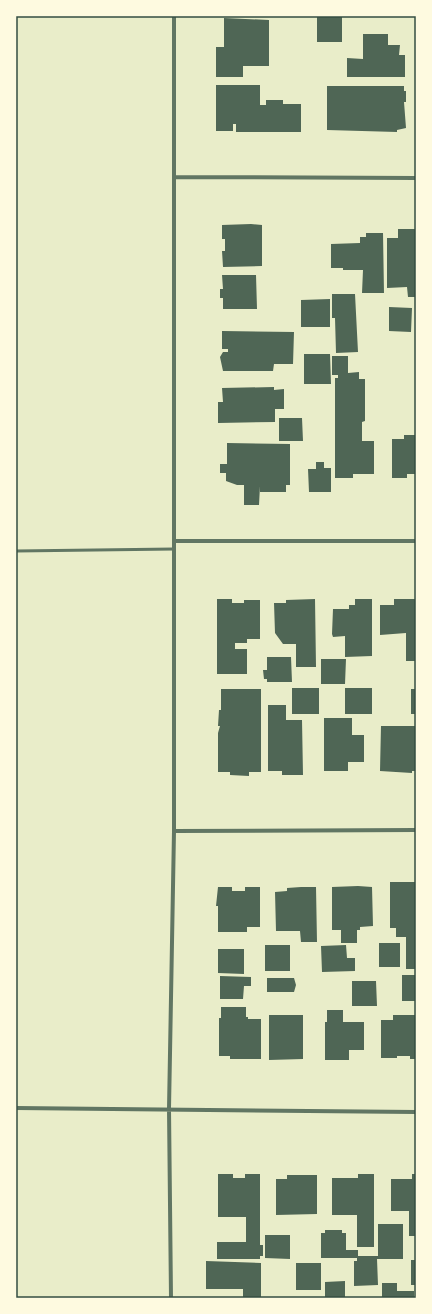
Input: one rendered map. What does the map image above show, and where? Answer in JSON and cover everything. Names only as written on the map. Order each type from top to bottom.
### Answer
[{"type":"street","points":[[171,1298],[169,1109],[174,831],[174,16]]},
{"type":"street","points":[[174,177],[416,178]]},
{"type":"street","points":[[174,542],[416,541]]},
{"type":"street","points":[[174,831],[416,830]]},
{"type":"street","points":[[16,1108],[416,1112]]},
{"type":"lane","points":[[16,551],[174,549]]},
{"type":"building","points":[[317,17],[342,17],[342,42],[317,42]]},
{"type":"building","points":[[224,18],[269,20],[269,66],[243,66],[243,77],[216,77],[216,47],[224,47]]},
{"type":"building","points":[[363,34],[388,34],[388,45],[400,45],[399,55],[405,55],[405,77],[347,77],[347,58],[363,59]]},
{"type":"building","points":[[216,85],[260,85],[260,105],[266,105],[266,100],[283,100],[283,104],[301,104],[301,132],[236,132],[236,124],[233,124],[233,131],[216,131]]},
{"type":"building","points":[[327,86],[404,86],[404,91],[406,91],[406,102],[404,102],[406,128],[397,130],[397,132],[327,130]]},
{"type":"building","points":[[222,225],[262,225],[262,266],[223,267],[222,251],[225,251],[225,239],[222,239]]},
{"type":"building","points":[[398,229],[416,229],[416,297],[408,297],[407,287],[387,288],[387,238],[398,238]]},
{"type":"building","points":[[366,233],[383,233],[384,293],[362,293],[363,270],[343,270],[343,268],[331,268],[331,244],[360,243],[360,237],[366,237]]},
{"type":"building","points":[[222,275],[256,275],[257,309],[223,309],[223,298],[220,298],[220,289],[223,289]]},
{"type":"building","points":[[332,294],[355,294],[358,352],[336,353],[335,318],[332,318]]},
{"type":"building","points":[[330,299],[330,327],[301,327],[301,300]]},
{"type":"building","points":[[389,307],[412,308],[411,332],[389,331]]},
{"type":"building","points":[[222,331],[294,332],[293,364],[274,364],[273,371],[223,371],[220,357],[223,352],[228,352],[228,349],[222,349]]},
{"type":"building","points":[[304,354],[330,354],[331,384],[304,384]]},
{"type":"building","points":[[332,356],[348,356],[348,373],[359,372],[359,379],[365,379],[365,421],[362,422],[362,441],[374,441],[374,474],[353,474],[353,478],[335,478],[335,378],[338,378],[338,375],[332,375]]},
{"type":"building","points":[[274,387],[274,390],[284,389],[284,409],[275,409],[275,422],[218,423],[218,402],[223,402],[222,388]]},
{"type":"building","points":[[279,418],[302,418],[303,441],[279,441]]},
{"type":"building","points":[[404,435],[416,435],[416,474],[407,474],[407,478],[392,478],[392,439],[404,439]]},
{"type":"building","points":[[227,443],[290,444],[290,485],[286,485],[286,492],[260,492],[260,486],[259,505],[244,505],[244,485],[237,485],[226,481],[226,473],[220,473],[220,464],[227,464]]},
{"type":"building","points":[[316,462],[324,462],[324,468],[331,468],[331,492],[309,492],[308,469],[316,469]]},
{"type":"building","points":[[217,599],[232,599],[232,603],[244,603],[244,600],[260,600],[260,639],[247,639],[247,643],[235,643],[235,649],[247,649],[247,674],[217,674]]},
{"type":"building","points":[[315,599],[316,667],[296,667],[296,644],[283,644],[275,633],[274,603],[286,603],[286,600]]},
{"type":"building","points":[[355,599],[372,599],[372,656],[345,657],[345,636],[333,637],[332,634],[333,609],[349,609],[349,605],[355,605]]},
{"type":"building","points":[[394,599],[416,599],[416,661],[406,661],[406,633],[380,635],[380,605],[394,605]]},
{"type":"building","points":[[267,657],[291,657],[292,682],[267,682],[267,679],[264,679],[263,670],[267,670]]},
{"type":"building","points":[[321,659],[346,659],[345,684],[321,684]]},
{"type":"building","points":[[292,688],[319,688],[319,714],[292,714]]},
{"type":"building","points":[[345,688],[372,688],[372,714],[345,714]]},
{"type":"building","points":[[221,689],[261,689],[261,772],[249,772],[249,776],[230,775],[230,772],[218,772],[218,733],[220,726],[218,726],[219,710],[221,710]]},
{"type":"building","points":[[411,689],[416,689],[416,714],[411,714]]},
{"type":"building","points":[[268,705],[286,705],[286,720],[302,720],[303,775],[282,775],[282,771],[268,771]]},
{"type":"building","points":[[324,718],[352,718],[352,735],[364,735],[364,762],[348,762],[348,771],[324,771]]},
{"type":"building","points":[[381,726],[416,726],[416,771],[412,771],[412,773],[380,771]]},
{"type":"building","points":[[390,882],[416,882],[416,969],[406,969],[406,937],[396,937],[396,928],[390,928]]},
{"type":"building","points":[[218,887],[232,887],[232,891],[245,891],[245,887],[260,887],[260,927],[247,927],[247,932],[218,932],[218,906],[216,906]]},
{"type":"building","points":[[316,887],[317,942],[301,942],[300,931],[276,931],[275,892],[287,891],[287,888]]},
{"type":"building","points":[[332,887],[372,887],[373,926],[360,927],[360,930],[357,930],[357,943],[341,943],[341,930],[332,930]]},
{"type":"building","points":[[379,943],[400,943],[400,967],[379,967]]},
{"type":"building","points":[[265,945],[290,945],[290,971],[265,971]]},
{"type":"building","points":[[346,945],[347,958],[355,958],[355,971],[322,972],[321,946]]},
{"type":"building","points":[[218,949],[244,949],[244,974],[218,973]]},
{"type":"building","points":[[402,975],[416,975],[416,1001],[402,1001]]},
{"type":"building","points":[[220,976],[251,977],[251,986],[244,986],[243,999],[220,999]]},
{"type":"building","points":[[267,978],[294,978],[296,985],[294,992],[267,992]]},
{"type":"building","points":[[352,981],[376,981],[377,1006],[352,1006]]},
{"type":"building","points":[[221,1007],[246,1007],[246,1017],[248,1017],[248,1019],[261,1019],[261,1059],[230,1059],[230,1056],[219,1056],[219,1018],[221,1018]]},
{"type":"building","points":[[327,1010],[343,1010],[343,1022],[364,1022],[364,1050],[349,1050],[349,1060],[325,1060],[325,1022],[327,1022]]},
{"type":"building","points":[[269,1015],[303,1015],[303,1059],[269,1060]]},
{"type":"building","points":[[393,1015],[416,1015],[416,1059],[410,1059],[410,1056],[381,1058],[381,1020],[393,1020]]},
{"type":"building","points":[[218,1174],[233,1174],[233,1178],[245,1178],[245,1174],[260,1174],[260,1245],[263,1245],[263,1256],[260,1256],[260,1259],[217,1259],[217,1242],[246,1242],[246,1217],[218,1217]]},
{"type":"building","points":[[358,1174],[374,1174],[374,1247],[357,1247],[357,1215],[332,1215],[332,1178],[358,1178]]},
{"type":"building","points":[[412,1174],[416,1174],[416,1236],[409,1236],[409,1211],[391,1211],[391,1179],[412,1179]]},
{"type":"building","points":[[287,1175],[317,1175],[317,1214],[276,1215],[276,1179],[287,1179]]},
{"type":"building","points":[[378,1224],[403,1224],[403,1259],[377,1259],[378,1285],[354,1286],[354,1261],[357,1261],[357,1258],[321,1258],[321,1233],[325,1233],[325,1230],[342,1230],[342,1233],[346,1233],[346,1250],[358,1250],[358,1256],[378,1256]]},
{"type":"building","points":[[265,1235],[290,1235],[290,1259],[265,1258]]},
{"type":"building","points":[[411,1260],[416,1260],[416,1285],[411,1285]]},
{"type":"building","points":[[206,1261],[261,1263],[261,1298],[243,1298],[243,1289],[206,1289]]},
{"type":"building","points":[[296,1263],[321,1263],[321,1290],[296,1290]]},
{"type":"building","points":[[345,1281],[345,1298],[325,1298],[325,1282]]},
{"type":"building","points":[[382,1283],[397,1283],[397,1291],[414,1291],[414,1298],[382,1298]]}]
